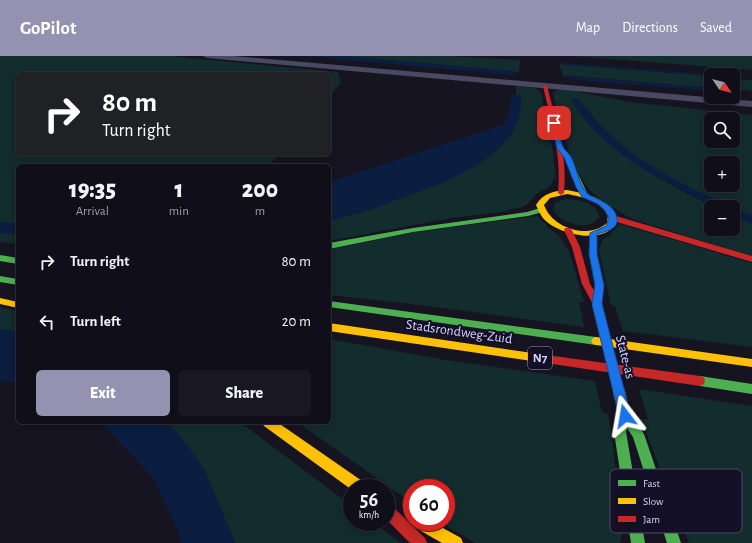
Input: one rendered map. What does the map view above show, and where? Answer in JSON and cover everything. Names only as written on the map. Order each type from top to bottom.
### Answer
[{"type":"main road","points":[[545,86],[560,148],[561,193]]},
{"type":"main road","points":[[560,148],[567,156],[585,195]]},
{"type":"main road","points":[[561,193],[585,195],[597,200],[607,207],[613,218],[612,223],[608,228],[594,233],[568,230],[548,220],[540,210],[540,205],[545,197],[561,193]]},
{"type":"main road","points":[[331,246],[414,230],[528,214],[540,210]]},
{"type":"main road","points":[[613,218],[752,259]]},
{"type":"main road","name":"State-as","points":[[568,230],[576,247],[586,284],[597,304],[625,416],[638,434],[650,469]]},
{"type":"main road","points":[[593,246],[594,233]]},
{"type":"main road","points":[[0,258],[16,261]]},
{"type":"main road","points":[[0,279],[16,282]]},
{"type":"main road","name":"State-as","points":[[597,304],[599,285]]},
{"type":"main road","points":[[0,301],[16,305]]},
{"type":"main road","name":"Stadsrondweg-Zuid","points":[[331,304],[752,363]]},
{"type":"main road","name":"Stadsrondweg-Zuid","points":[[331,328],[752,389]]},
{"type":"main road","name":"State-as","points":[[625,416],[620,432],[626,469]]},
{"type":"main road","points":[[271,424],[347,479]]},
{"type":"main road","points":[[395,519],[420,543]]},
{"type":"main road","points":[[435,531],[456,543]]},
{"type":"main road","name":"State-as","points":[[636,533],[638,543]]},
{"type":"main road","name":"State-as","points":[[671,533],[674,543]]},
{"type":"street","points":[[207,56],[752,104]]},
{"type":"street","points":[[544,74],[545,86]]},
{"type":"green space","points":[[0,56],[171,56],[338,72],[341,83],[331,95],[331,72],[16,72],[16,156],[277,156],[271,164],[16,164],[16,224],[0,222]]},
{"type":"green space","points":[[340,56],[449,56],[520,60],[519,73],[513,71]]},
{"type":"green space","points":[[571,56],[752,56],[752,70]]},
{"type":"green space","points":[[559,64],[704,75],[704,87],[572,76],[563,77]]},
{"type":"green space","points":[[740,79],[752,80],[752,91],[740,90]]},
{"type":"green space","points":[[516,85],[535,88],[541,93],[553,153],[556,179],[553,179],[550,187],[537,194],[525,206],[508,209],[509,211],[452,218],[331,241],[331,220],[371,209],[447,181],[500,147],[521,96],[516,95]]},
{"type":"green space","points":[[557,90],[569,90],[629,102],[724,112],[704,112],[704,148],[740,148],[740,114],[752,115],[752,216],[740,211],[740,200],[715,200],[657,170],[635,156],[596,121],[580,100],[571,99],[582,117],[597,133],[634,163],[676,188],[704,202],[704,236],[740,236],[740,218],[752,224],[752,256],[635,220],[618,211],[597,197],[582,179],[566,144],[553,93]]},
{"type":"green space","points":[[565,199],[586,202],[595,208],[599,217],[594,222],[582,225],[562,219],[553,210],[555,203]]},
{"type":"green space","points":[[537,216],[547,225],[546,226],[558,235],[566,248],[568,248],[584,302],[579,302],[584,327],[412,304],[331,295],[331,250],[415,232]]},
{"type":"green space","points":[[620,224],[752,263],[752,347],[623,331],[615,306],[611,305],[599,250],[603,239],[612,234],[611,233]]},
{"type":"green space","points":[[0,233],[16,235],[16,244],[0,242]]},
{"type":"green space","points":[[0,307],[16,311],[16,332],[0,329]]},
{"type":"green space","points":[[331,339],[446,360],[595,381],[602,412],[608,414],[612,435],[615,469],[610,469],[610,533],[622,533],[620,543],[475,543],[455,531],[455,479],[403,479],[403,497],[395,491],[395,479],[378,479],[300,424],[331,424]]},
{"type":"green space","points":[[639,389],[752,406],[752,543],[689,543],[685,533],[742,533],[742,469],[660,469],[641,419],[648,419]]},
{"type":"green space","points":[[169,424],[243,424],[343,499],[343,531],[385,531],[401,543],[235,543],[204,469],[180,436]]},
{"type":"water","points":[[305,56],[340,56],[513,71],[516,74],[514,75]]},
{"type":"water","points":[[563,62],[704,74],[704,75],[559,64]]},
{"type":"water","points":[[568,76],[704,87],[704,90],[575,80],[567,78]]},
{"type":"water","points":[[512,95],[521,96],[520,115],[512,133],[503,145],[478,164],[448,180],[419,192],[331,220],[331,181],[503,125],[507,120]]},
{"type":"water","points":[[574,98],[580,100],[605,131],[634,154],[665,174],[717,200],[704,200],[704,201],[652,174],[614,149],[583,117],[571,99]]},
{"type":"water","points":[[740,211],[752,216],[752,224],[740,218]]},
{"type":"water","points":[[0,222],[16,224],[16,235],[0,233]]},
{"type":"water","points":[[0,329],[16,332],[16,384],[0,380]]},
{"type":"water","points":[[103,424],[169,424],[180,436],[204,469],[235,543],[181,543],[179,534],[154,479]]},
{"type":"traffic: fast","points":[[565,153],[585,195]]},
{"type":"traffic: fast","points":[[331,246],[413,230],[528,214],[540,210]]},
{"type":"traffic: fast","points":[[0,258],[16,261]]},
{"type":"traffic: fast","points":[[0,279],[16,282]]},
{"type":"traffic: fast","points":[[331,304],[596,341]]},
{"type":"traffic: fast","points":[[700,381],[752,389]]},
{"type":"traffic: fast","points":[[625,416],[638,434],[650,469]]},
{"type":"traffic: fast","points":[[625,416],[620,432],[626,469]]},
{"type":"traffic: fast","points":[[636,533],[638,543]]},
{"type":"traffic: fast","points":[[671,533],[674,543]]},
{"type":"traffic: slow","points":[[567,192],[592,198],[604,205],[612,215],[611,224],[605,229],[590,234],[572,232],[550,221],[545,216],[540,205],[542,201],[548,196],[567,192]]},
{"type":"traffic: slow","points":[[0,301],[16,305]]},
{"type":"traffic: slow","points":[[597,304],[625,416]]},
{"type":"traffic: slow","points":[[331,327],[539,358]]},
{"type":"traffic: slow","points":[[596,341],[752,363]]},
{"type":"traffic: slow","points":[[271,424],[347,479]]},
{"type":"traffic: slow","points":[[435,531],[456,543]]},
{"type":"traffic: jam","points":[[545,86],[560,148],[562,183],[561,193]]},
{"type":"traffic: jam","points":[[613,218],[752,259]]},
{"type":"traffic: jam","points":[[568,230],[576,247],[586,284],[597,304]]},
{"type":"traffic: jam","points":[[539,358],[700,381]]},
{"type":"traffic: jam","points":[[395,519],[420,543]]},
{"type":"route","points":[[554,123],[560,148],[567,156],[580,187],[585,195],[594,198],[607,207],[613,218],[612,223],[608,228],[594,233],[593,254],[599,285],[597,304],[625,416]]}]
